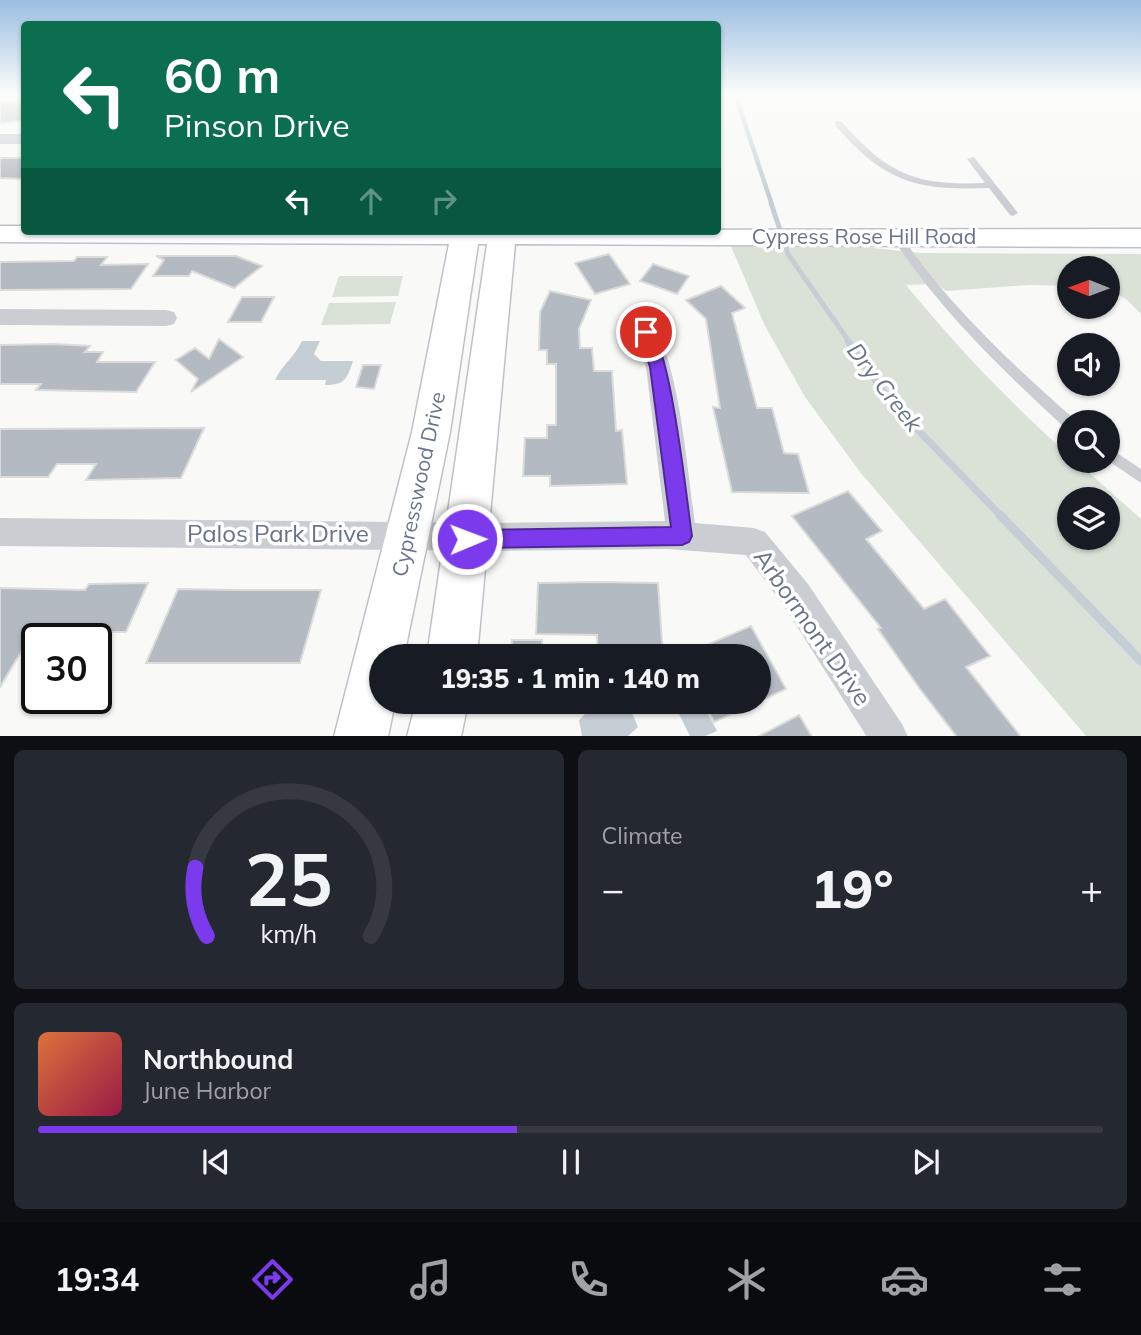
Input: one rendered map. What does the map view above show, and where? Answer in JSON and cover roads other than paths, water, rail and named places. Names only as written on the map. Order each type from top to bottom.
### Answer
[{"type":"main road","points":[[0,211],[21,211]]},
{"type":"main road","name":"Cypress Rose Hill Road","points":[[738,220],[813,223],[1013,213],[1141,214]]},
{"type":"main road","name":"Cypress Rose Hill Road","points":[[813,223],[896,236],[1141,238]]},
{"type":"main road","name":"Cypress Rose Hill Road","points":[[0,234],[21,234]]},
{"type":"main road","name":"Cypresswood Drive","points":[[361,736],[431,432],[483,235]]},
{"type":"main road","points":[[454,644],[467,539],[484,235]]},
{"type":"main road","points":[[434,736],[439,714]]},
{"type":"street","points":[[0,139],[21,139]]},
{"type":"street","points":[[0,317],[166,318]]},
{"type":"street","points":[[646,332],[658,367],[682,536]]},
{"type":"street","name":"Palos Park Drive","points":[[0,532],[409,534],[467,539],[682,536]]},
{"type":"street","name":"Arbormont Drive","points":[[682,536],[754,542],[796,595],[888,736]]},
{"type":"lane","points":[[842,128],[859,149],[886,171],[904,179],[934,187],[991,185]]},
{"type":"lane","points":[[971,159],[1013,213]]},
{"type":"lane","points":[[896,236],[949,309],[984,347],[1057,412]]},
{"type":"lane","points":[[1120,462],[1141,477]]},
{"type":"waterway","name":"Dry Creek","points":[[746,128],[772,205]]},
{"type":"waterway","name":"Dry Creek","points":[[771,203],[788,254],[850,343]]},
{"type":"waterway","name":"Dry Creek","points":[[848,341],[890,401],[1002,517]]},
{"type":"waterway","name":"Dry Creek","points":[[1000,515],[1141,661]]}]
